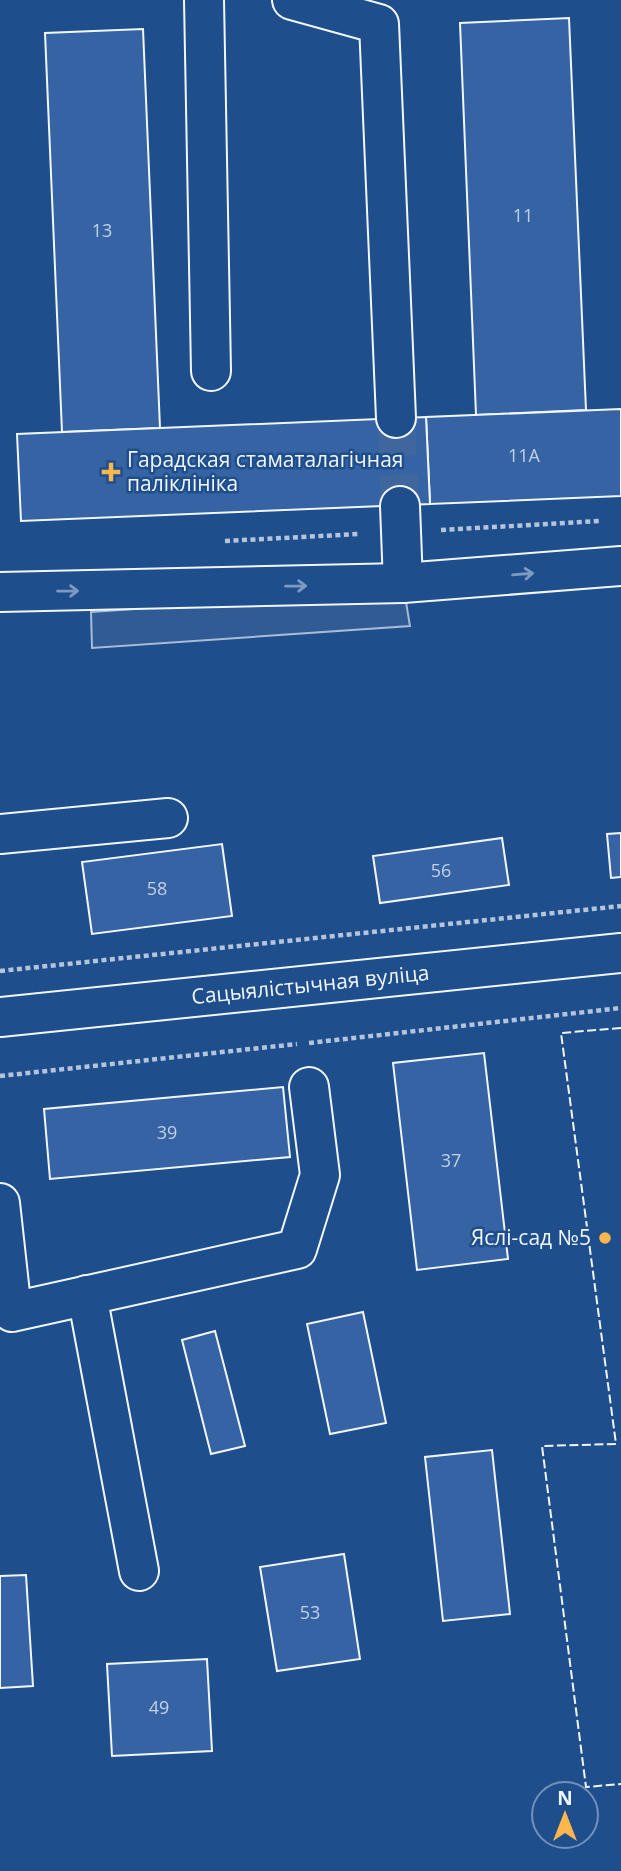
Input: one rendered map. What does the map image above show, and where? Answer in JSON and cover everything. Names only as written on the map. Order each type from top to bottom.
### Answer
[{"type":"street","points":[[204,0],[212,370]]},
{"type":"street","points":[[292,0],[379,24],[396,418]]},
{"type":"street","points":[[401,519],[403,583]]},
{"type":"street","points":[[0,592],[403,583],[621,566]]},
{"type":"street","points":[[0,834],[168,818]]},
{"type":"street","name":"Сацыялістычная вуліца","points":[[0,1017],[621,953]]},
{"type":"street","points":[[0,1203],[12,1312],[297,1249],[320,1175],[309,1087]]},
{"type":"street","points":[[87,1295],[139,1571]]},
{"type":"path","points":[[221,541],[401,519],[607,521]]},
{"type":"path","points":[[0,963],[0,971],[621,906]]},
{"type":"shaded area","points":[[404,590],[410,626],[92,648],[91,612]]},
{"type":"building","points":[[569,18],[586,410],[476,415],[460,23]]},
{"type":"building","points":[[143,29],[160,428],[62,432],[45,33]]},
{"type":"building","points":[[621,409],[621,496],[430,504],[426,417]]},
{"type":"building","points":[[426,417],[430,504],[21,521],[17,434]]},
{"type":"building","points":[[621,833],[621,877],[611,878],[607,834]]},
{"type":"building","points":[[502,838],[509,885],[380,903],[373,856]]},
{"type":"building","points":[[222,844],[232,916],[92,934],[82,862]]},
{"type":"building","points":[[484,1053],[508,1259],[417,1270],[393,1063]]},
{"type":"building","points":[[283,1087],[290,1157],[50,1179],[44,1109]]},
{"type":"building","points":[[363,1312],[386,1423],[330,1434],[307,1324]]},
{"type":"building","points":[[215,1331],[245,1446],[211,1454],[182,1340]]},
{"type":"building","points":[[492,1450],[510,1614],[443,1621],[425,1457]]},
{"type":"building","points":[[344,1554],[360,1659],[277,1671],[260,1567]]},
{"type":"building","points":[[26,1575],[33,1686],[0,1688],[0,1576]]},
{"type":"building","points":[[207,1659],[212,1751],[112,1756],[107,1664]]},
{"type":"tunnel","points":[[396,418],[400,506]]},
{"type":"fence","points":[[621,1028],[561,1033],[616,1444],[542,1446],[586,1787],[621,1784]]},
{"type":"place","name":"Гарадская стаматалагічная паліклініка","points":[[111,472]]},
{"type":"place","name":"Яслі-сад №5","points":[[605,1238]]}]
